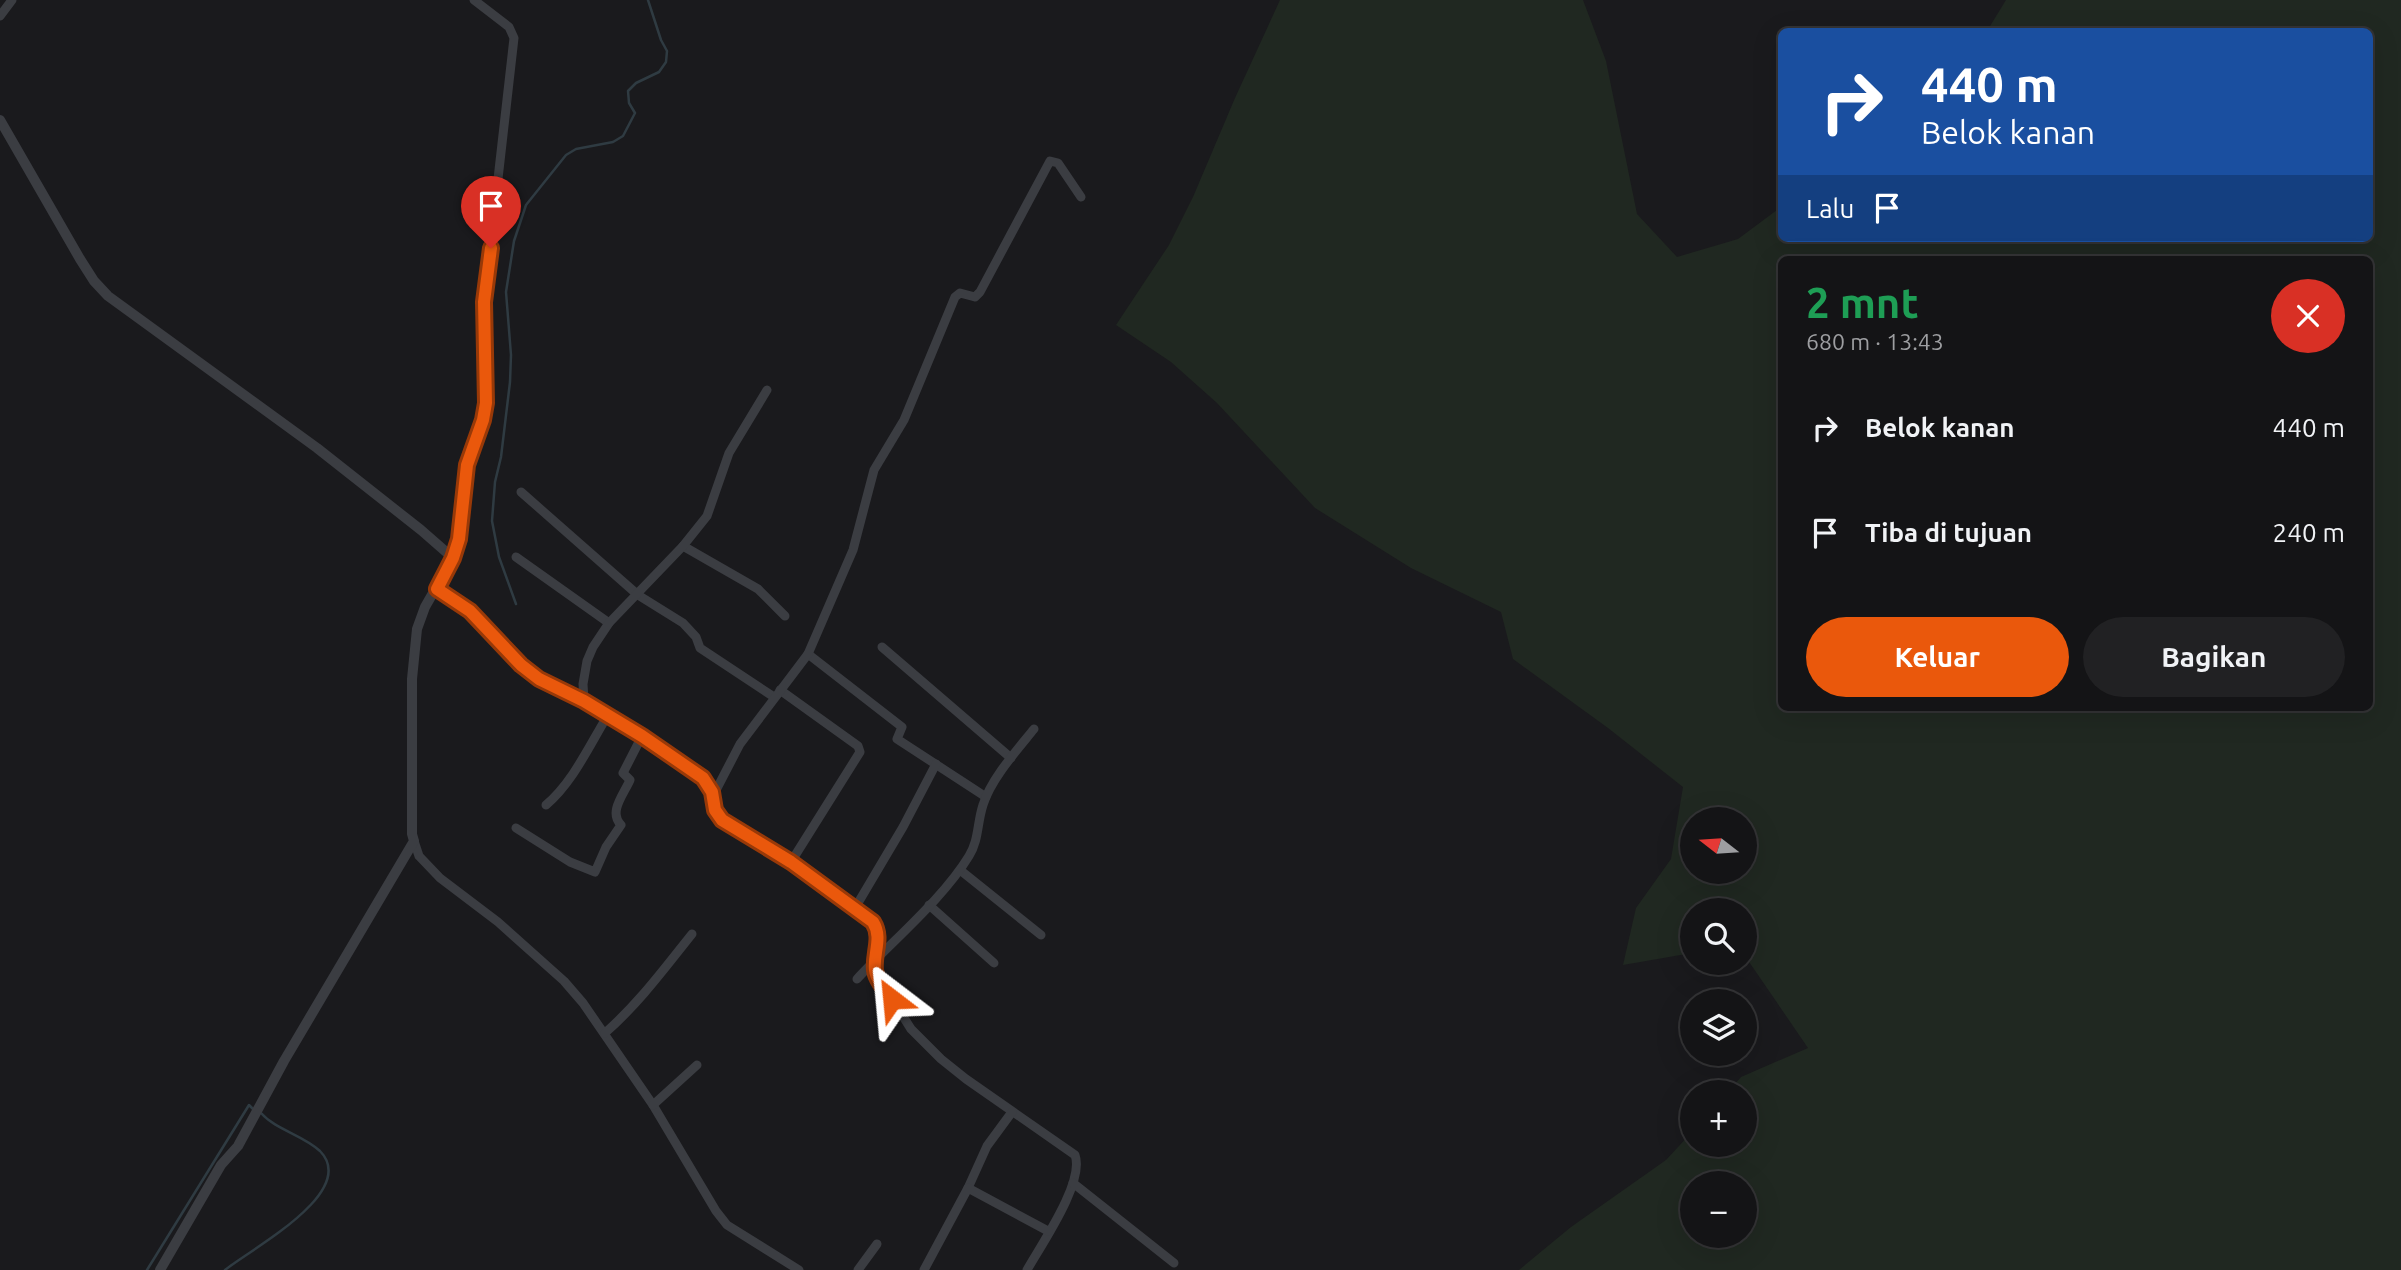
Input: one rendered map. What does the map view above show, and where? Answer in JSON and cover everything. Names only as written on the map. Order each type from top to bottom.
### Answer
[{"type":"street","points":[[0,16],[12,0]]},
{"type":"street","points":[[474,0],[509,27],[514,38],[484,302],[486,403],[483,420],[467,465],[459,539],[453,558],[425,607],[417,629],[412,679],[412,834],[419,856],[433,871],[498,922],[564,981],[583,1003],[653,1105],[727,1225],[799,1270]]},
{"type":"street","points":[[0,120],[80,259],[94,281],[108,296],[317,448],[453,558]]},
{"type":"street","points":[[713,796],[740,744],[807,654],[853,550],[874,470],[904,420],[955,297],[960,293],[975,297],[980,292],[1050,161],[1058,163],[1082,197]]},
{"type":"street","points":[[584,701],[583,684],[587,661],[610,623],[683,546],[707,516],[729,453],[767,390]]},
{"type":"street","points":[[522,492],[638,595],[683,623],[696,637],[699,648],[777,693],[858,746],[862,760],[791,862]]},
{"type":"street","points":[[683,546],[758,589],[785,617]]},
{"type":"street","points":[[516,556],[610,623]]},
{"type":"street","points":[[437,589],[470,611],[521,665],[539,679],[608,715],[703,778],[713,796],[715,810],[722,820],[791,862],[873,922],[877,929],[877,977],[911,1029],[941,1059],[1075,1155],[1077,1166],[1064,1207],[1027,1270]]},
{"type":"street","points":[[882,647],[1011,758]]},
{"type":"street","points":[[807,654],[902,727],[897,739],[986,797]]},
{"type":"street","points":[[546,805],[573,773],[608,715]]},
{"type":"street","points":[[857,979],[960,870],[975,845],[986,797],[1034,729]]},
{"type":"street","points":[[516,828],[570,862],[594,872],[621,825],[616,820],[615,811],[630,780],[622,773],[642,736]]},
{"type":"street","points":[[855,908],[903,827],[936,764]]},
{"type":"street","points":[[160,1270],[221,1165],[238,1146],[284,1061],[414,841]]},
{"type":"street","points":[[960,870],[1041,935]]},
{"type":"street","points":[[929,905],[995,963]]},
{"type":"street","points":[[605,1033],[628,1013],[692,934]]},
{"type":"street","points":[[653,1105],[697,1065]]},
{"type":"street","points":[[923,1270],[968,1188],[987,1146],[1012,1112]]},
{"type":"street","points":[[1073,1183],[1174,1263]]},
{"type":"street","points":[[968,1188],[1048,1231]]},
{"type":"street","points":[[858,1270],[877,1244]]},
{"type":"shaded area","points":[[1280,0],[1583,0],[1606,61],[1637,214],[1677,257],[1738,239],[1778,209],[1778,242],[2373,242],[2373,28],[1989,28],[2006,0],[2401,0],[2401,1270],[1519,1270],[1571,1227],[1666,1160],[1680,1145],[1680,1157],[1757,1157],[1757,1080],[1738,1080],[1808,1048],[1757,974],[1757,898],[1680,898],[1680,955],[1623,965],[1636,908],[1671,859],[1683,787],[1513,659],[1501,612],[1411,568],[1315,508],[1217,403],[1171,362],[1116,325],[1169,245]]},
{"type":"waterway","points":[[516,604],[499,557],[492,521],[510,382],[511,355],[506,292],[514,241],[526,205],[566,155],[576,149],[613,142],[623,136],[635,113],[629,103],[628,91],[636,83],[659,72],[666,62],[667,51],[648,0]]},
{"type":"waterway","points":[[147,1270],[249,1105],[253,1109]]},
{"type":"waterway","points":[[225,1270],[296,1218],[314,1201],[325,1184],[328,1167],[320,1151],[274,1124],[261,1113]]},
{"type":"route","points":[[491,248],[484,302],[486,403],[483,420],[467,465],[459,539],[453,558],[437,589],[470,611],[521,665],[539,679],[584,701],[642,736],[703,778],[712,792],[715,810],[722,820],[791,862],[873,922],[878,940],[875,972],[892,999]]}]
